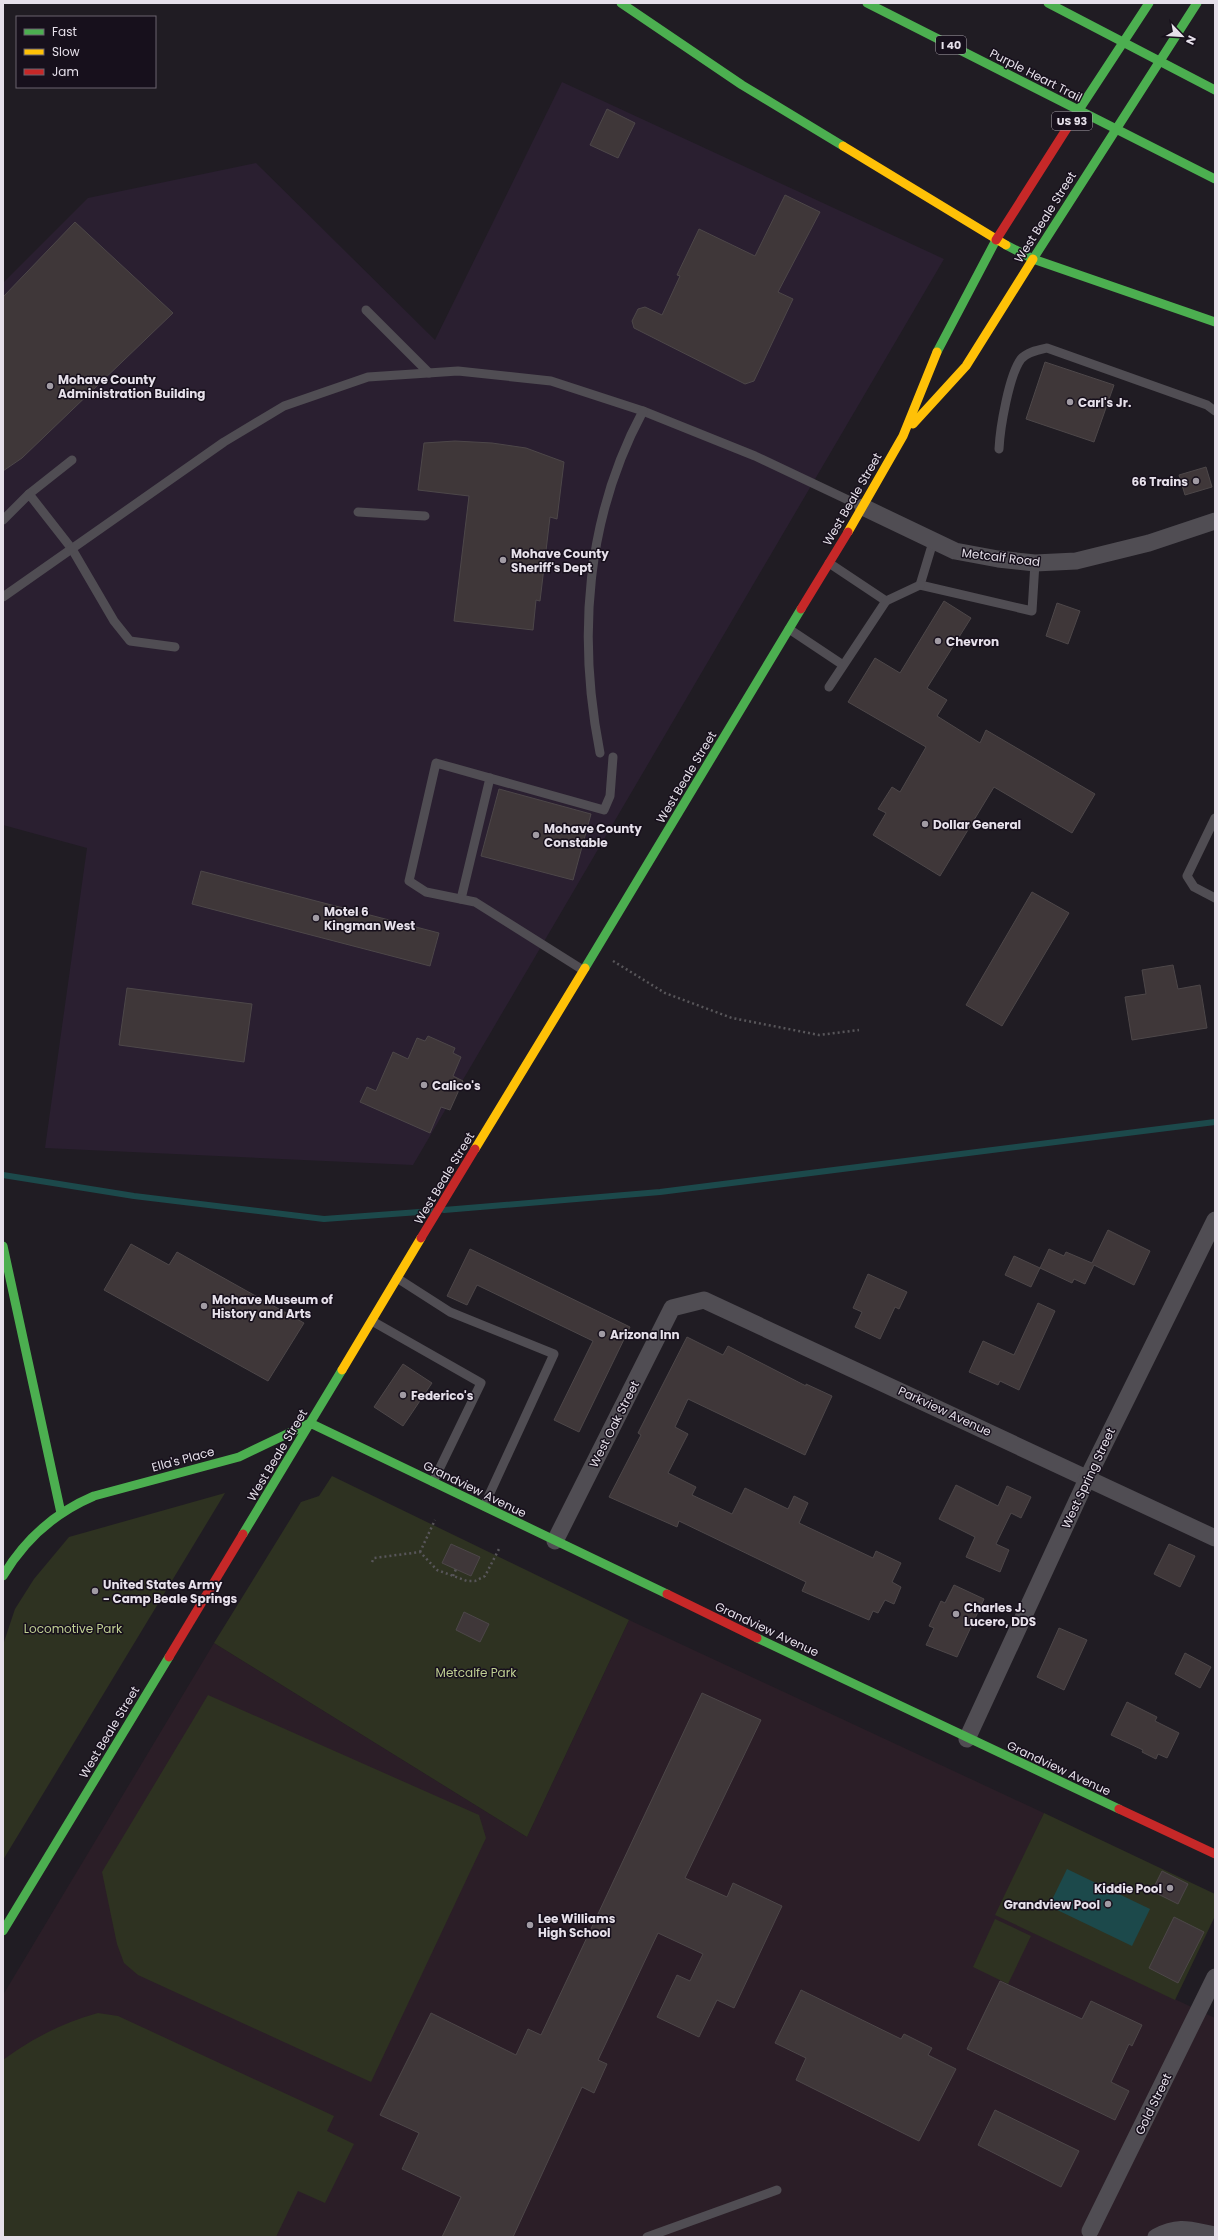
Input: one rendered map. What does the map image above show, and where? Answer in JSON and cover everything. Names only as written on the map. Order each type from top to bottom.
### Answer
[{"type":"main road","points":[[621,3],[742,85],[996,240],[1033,259],[1215,322]]},
{"type":"main road","name":"Purple Heart Trail","points":[[867,3],[1034,86],[1162,154],[1215,179]]},
{"type":"main road","points":[[1048,3],[1211,88]]},
{"type":"main road","name":"West Beale Street","points":[[3,1931],[863,506],[903,436],[939,347],[996,240],[1149,3]]},
{"type":"main road","name":"West Beale Street","points":[[903,436],[966,366],[1139,91],[1197,3]]},
{"type":"main road","points":[[3,1246],[61,1513]]},
{"type":"main road","name":"Ella's Place","points":[[3,1576],[19,1550],[61,1513],[78,1502],[94,1496],[239,1457],[310,1423]]},
{"type":"main road","name":"Grandview Avenue","points":[[310,1423],[884,1697],[968,1739],[1215,1854]]},
{"type":"street","name":"Metcalf Road","points":[[863,506],[954,552],[1035,563],[1076,561],[1149,544],[1215,521]]},
{"type":"street","name":"West Spring Street","points":[[968,1739],[1088,1477],[1215,1220]]},
{"type":"street","name":"Parkview Avenue","points":[[672,1308],[704,1300],[1088,1477],[1215,1538]]},
{"type":"street","name":"West Oak Street","points":[[555,1541],[672,1308]]},
{"type":"street","name":"Gold Street","points":[[1090,2231],[1215,1976]]},
{"type":"street","points":[[1156,2237],[1168,2231],[1181,2228],[1215,2235]]},
{"type":"lane","points":[[366,310],[429,373]]},
{"type":"lane","points":[[999,449],[1000,433],[1014,372],[1022,358],[1034,351],[1047,348],[1207,405],[1215,411]]},
{"type":"lane","points":[[3,597],[224,442],[284,406],[368,377],[458,371],[551,381],[643,411],[755,456],[863,506]]},
{"type":"lane","points":[[600,753],[589,691],[587,621],[592,571],[600,525],[611,485],[632,430],[643,411]]},
{"type":"lane","points":[[3,520],[29,494],[72,460]]},
{"type":"lane","points":[[29,494],[72,549],[114,621],[130,641],[175,647]]},
{"type":"lane","points":[[358,512],[425,516]]},
{"type":"lane","points":[[920,585],[933,542]]},
{"type":"lane","points":[[829,563],[886,601]]},
{"type":"lane","points":[[829,687],[886,601],[920,585],[1032,611],[1035,563]]},
{"type":"lane","points":[[789,629],[843,665]]},
{"type":"lane","points":[[583,970],[475,902],[426,892],[409,881],[436,763],[604,810],[610,796],[613,757]]},
{"type":"lane","points":[[461,899],[490,778]]},
{"type":"lane","points":[[1215,818],[1187,876],[1194,887],[1215,898]]},
{"type":"lane","points":[[397,1278],[450,1312],[554,1354],[484,1506]]},
{"type":"lane","points":[[372,1321],[481,1383],[433,1482]]},
{"type":"lane","points":[[647,2237],[777,2190]]},
{"type":"path","points":[[595,950],[664,993],[732,1018],[819,1035],[859,1030]]},
{"type":"path","points":[[420,1552],[435,1520]]},
{"type":"path","points":[[420,1552],[437,1570],[467,1581],[475,1581],[484,1576],[499,1549]]},
{"type":"path","points":[[372,1562],[374,1558],[420,1552]]},
{"type":"path","points":[[453,1576],[456,1569]]},
{"type":"shaded area","points":[[562,82],[944,259],[413,1165],[45,1148],[87,848],[3,825],[3,283],[88,198],[256,163],[435,340]]},
{"type":"shaded area","name":"Lee Williams High School","points":[[629,1620],[1044,1813],[996,1915],[1215,2018],[1215,2237],[3,2237],[3,1995],[214,1643],[527,1837]]},
{"type":"green space","name":"Metcalfe Park","points":[[332,1476],[629,1620],[527,1837],[214,1643],[301,1502],[319,1496]]},
{"type":"green space","name":"Locomotive Park","points":[[225,1493],[3,1860],[3,1645],[15,1609],[34,1579],[69,1537]]},
{"type":"green space","points":[[208,1695],[479,1815],[486,1838],[371,2082],[138,1975],[124,1963],[117,1944],[102,1872]]},
{"type":"green space","name":"Grandview Pool","points":[[1044,1813],[1215,1894],[1215,1916],[1175,2000],[995,1915]]},
{"type":"green space","points":[[995,1919],[1031,1936],[1008,1984],[973,1967]]},
{"type":"green space","points":[[98,2013],[118,2016],[334,2116],[327,2131],[354,2144],[325,2203],[298,2191],[276,2237],[3,2237],[3,2060],[26,2044],[48,2032]]},
{"type":"water","points":[[1067,1869],[1150,1909],[1132,1946],[1049,1906]]},
{"type":"building","points":[[607,109],[635,123],[618,158],[590,145]]},
{"type":"building","points":[[785,195],[820,212],[778,292],[793,299],[754,381],[745,384],[634,328],[632,321],[638,309],[645,307],[662,315],[680,276],[677,275],[699,229],[755,256]]},
{"type":"building","name":"Mohave County Administration Building","points":[[75,222],[173,313],[22,458],[3,471],[3,297]]},
{"type":"building","name":"Carl's Jr.","points":[[1045,362],[1114,385],[1094,442],[1026,419]]},
{"type":"building","name":"Mohave County Sheriff's Dept","points":[[455,441],[492,443],[526,448],[564,462],[557,519],[550,517],[540,601],[536,600],[533,630],[454,621],[469,496],[418,490],[424,443]]},
{"type":"building","name":"66 Trains","points":[[1206,467],[1212,487],[1185,495],[1179,475]]},
{"type":"building","points":[[944,601],[971,618],[927,688],[947,700],[937,716],[980,743],[986,730],[1095,794],[1072,833],[994,787],[940,876],[873,835],[886,813],[878,809],[892,787],[900,792],[926,747],[848,702],[875,658],[900,673]]},
{"type":"building","points":[[1057,603],[1080,611],[1068,644],[1046,636]]},
{"type":"building","name":"Mohave County Constable","points":[[499,789],[591,814],[573,880],[481,856]]},
{"type":"building","name":"Motel 6 Kingman West","points":[[201,871],[439,933],[430,966],[192,904]]},
{"type":"building","points":[[1032,892],[1069,913],[1002,1026],[966,1005]]},
{"type":"building","points":[[1173,965],[1178,989],[1200,985],[1207,1028],[1132,1040],[1125,997],[1146,994],[1142,970]]},
{"type":"building","points":[[127,988],[252,1004],[244,1062],[119,1045]]},
{"type":"building","name":"Calico's","points":[[428,1036],[455,1048],[453,1053],[461,1057],[453,1076],[463,1081],[450,1110],[441,1107],[430,1133],[360,1102],[367,1087],[376,1091],[393,1052],[408,1059],[417,1038],[425,1041]]},
{"type":"building","points":[[1108,1230],[1150,1251],[1134,1285],[1094,1265],[1085,1284],[1074,1279],[1072,1283],[1040,1268],[1049,1249],[1064,1256],[1066,1252],[1092,1263]]},
{"type":"building","name":"Mohave Museum of History and Arts","points":[[131,1244],[169,1265],[177,1252],[304,1323],[268,1381],[104,1290]]},
{"type":"building","name":"Arizona Inn","points":[[470,1249],[630,1327],[579,1432],[554,1420],[593,1341],[477,1285],[467,1305],[447,1296]]},
{"type":"building","points":[[1014,1256],[1040,1268],[1031,1287],[1005,1275]]},
{"type":"building","points":[[868,1274],[907,1292],[899,1309],[895,1307],[880,1339],[855,1327],[862,1312],[853,1308]]},
{"type":"building","points":[[1038,1303],[1055,1311],[1019,1390],[1000,1381],[998,1385],[969,1372],[983,1341],[1014,1355]]},
{"type":"building","points":[[687,1337],[723,1355],[728,1346],[806,1386],[806,1384],[832,1396],[805,1455],[688,1399],[675,1427],[688,1434],[668,1473],[696,1487],[692,1495],[732,1514],[745,1488],[788,1509],[794,1496],[808,1503],[799,1523],[873,1558],[876,1551],[901,1563],[892,1582],[901,1587],[894,1604],[885,1600],[878,1613],[873,1611],[869,1620],[802,1591],[806,1582],[679,1521],[677,1527],[609,1497],[641,1435],[638,1433]]},
{"type":"building","name":"Federico's","points":[[403,1364],[432,1383],[403,1426],[374,1407]]},
{"type":"building","points":[[956,1485],[998,1506],[1007,1486],[1031,1497],[1021,1518],[1011,1513],[996,1544],[1009,1550],[1000,1572],[966,1557],[975,1537],[939,1519]]},
{"type":"building","points":[[451,1544],[480,1557],[471,1576],[442,1563]]},
{"type":"building","points":[[1169,1544],[1195,1556],[1180,1587],[1154,1574]]},
{"type":"building","name":"Charles J. Lucero, DDS","points":[[954,1585],[984,1599],[957,1657],[926,1645],[934,1628],[929,1626],[941,1601],[945,1603]]},
{"type":"building","points":[[464,1612],[489,1624],[480,1642],[456,1630]]},
{"type":"building","points":[[1059,1628],[1087,1640],[1064,1690],[1037,1677]]},
{"type":"building","points":[[1185,1653],[1211,1667],[1200,1688],[1175,1674]]},
{"type":"building","points":[[702,1693],[761,1720],[685,1878],[727,1897],[733,1883],[782,1906],[734,2008],[717,2000],[699,2037],[657,2017],[677,1975],[690,1981],[703,1954],[658,1933],[598,2060],[607,2064],[594,2093],[582,2087],[513,2237],[442,2237],[461,2197],[402,2169],[419,2133],[380,2115],[431,2013],[516,2055],[528,2029],[541,2035]]},
{"type":"building","points":[[1127,1702],[1157,1717],[1155,1721],[1179,1733],[1167,1758],[1158,1754],[1156,1759],[1142,1752],[1143,1750],[1111,1735]]},
{"type":"building","name":"Kiddie Pool","points":[[1162,1871],[1188,1884],[1178,1904],[1152,1891]]},
{"type":"building","points":[[1174,1917],[1204,1932],[1178,1983],[1149,1968]]},
{"type":"building","points":[[1000,1981],[1082,2019],[1091,2001],[1142,2025],[1132,2046],[1129,2044],[1111,2082],[1129,2091],[1115,2120],[967,2049]]},
{"type":"building","points":[[801,1990],[901,2039],[904,2034],[932,2048],[928,2055],[956,2069],[919,2141],[796,2080],[806,2058],[775,2043]]},
{"type":"building","points":[[995,2110],[1079,2151],[1061,2187],[978,2145]]},
{"type":"waterway","points":[[444,1210],[660,1192],[1215,1122]]},
{"type":"waterway","points":[[3,1175],[134,1196],[324,1219],[433,1211]]},
{"type":"traffic: fast","points":[[621,3],[742,85],[843,146]]},
{"type":"traffic: fast","points":[[867,3],[1215,179]]},
{"type":"traffic: fast","points":[[1048,3],[1215,90]]},
{"type":"traffic: fast","points":[[1069,125],[1149,3]]},
{"type":"traffic: fast","points":[[1033,259],[1197,3]]},
{"type":"traffic: fast","points":[[937,352],[996,240]]},
{"type":"traffic: fast","points":[[1006,245],[1033,259],[1215,322]]},
{"type":"traffic: fast","points":[[585,968],[801,609]]},
{"type":"traffic: fast","points":[[3,1246],[61,1513]]},
{"type":"traffic: fast","points":[[3,1576],[21,1550],[42,1528],[66,1510],[94,1496],[239,1457],[310,1423],[342,1370]]},
{"type":"traffic: fast","points":[[243,1534],[310,1423],[667,1594]]},
{"type":"traffic: fast","points":[[757,1638],[1119,1809]]},
{"type":"traffic: fast","points":[[3,1931],[169,1657]]},
{"type":"traffic: slow","points":[[843,146],[1006,245]]},
{"type":"traffic: slow","points":[[913,424],[966,366],[1033,259]]},
{"type":"traffic: slow","points":[[848,532],[903,436],[937,352]]},
{"type":"traffic: slow","points":[[475,1149],[585,968]]},
{"type":"traffic: slow","points":[[342,1370],[421,1238]]},
{"type":"traffic: jam","points":[[996,240],[1069,125]]},
{"type":"traffic: jam","points":[[801,609],[848,532]]},
{"type":"traffic: jam","points":[[421,1238],[475,1149]]},
{"type":"traffic: jam","points":[[169,1657],[243,1534]]},
{"type":"traffic: jam","points":[[667,1594],[757,1638]]},
{"type":"traffic: jam","points":[[1119,1809],[1215,1854]]},
{"type":"place","name":"Mohave County Administration Building","points":[[50,386]]},
{"type":"place","name":"Carl's Jr.","points":[[1070,402]]},
{"type":"place","name":"66 Trains","points":[[1196,481]]},
{"type":"place","name":"Mohave County Sheriff's Dept","points":[[503,560]]},
{"type":"place","name":"Chevron","points":[[938,641]]},
{"type":"place","name":"Dollar General","points":[[925,824]]},
{"type":"place","name":"Mohave County Constable","points":[[536,835]]},
{"type":"place","name":"Motel 6 Kingman West","points":[[316,918]]},
{"type":"place","name":"Calico's","points":[[424,1085]]},
{"type":"place","name":"Mohave Museum of History and Arts","points":[[204,1306]]},
{"type":"place","name":"Arizona Inn","points":[[602,1334]]},
{"type":"place","name":"Federico's","points":[[403,1395]]},
{"type":"place","name":"United States Army - Camp Beale Springs","points":[[95,1591]]},
{"type":"place","name":"Charles J. Lucero, DDS","points":[[956,1614]]},
{"type":"place","name":"Kiddie Pool","points":[[1170,1888]]},
{"type":"place","name":"Grandview Pool","points":[[1108,1904]]},
{"type":"place","name":"Lee Williams High School","points":[[530,1925]]}]
